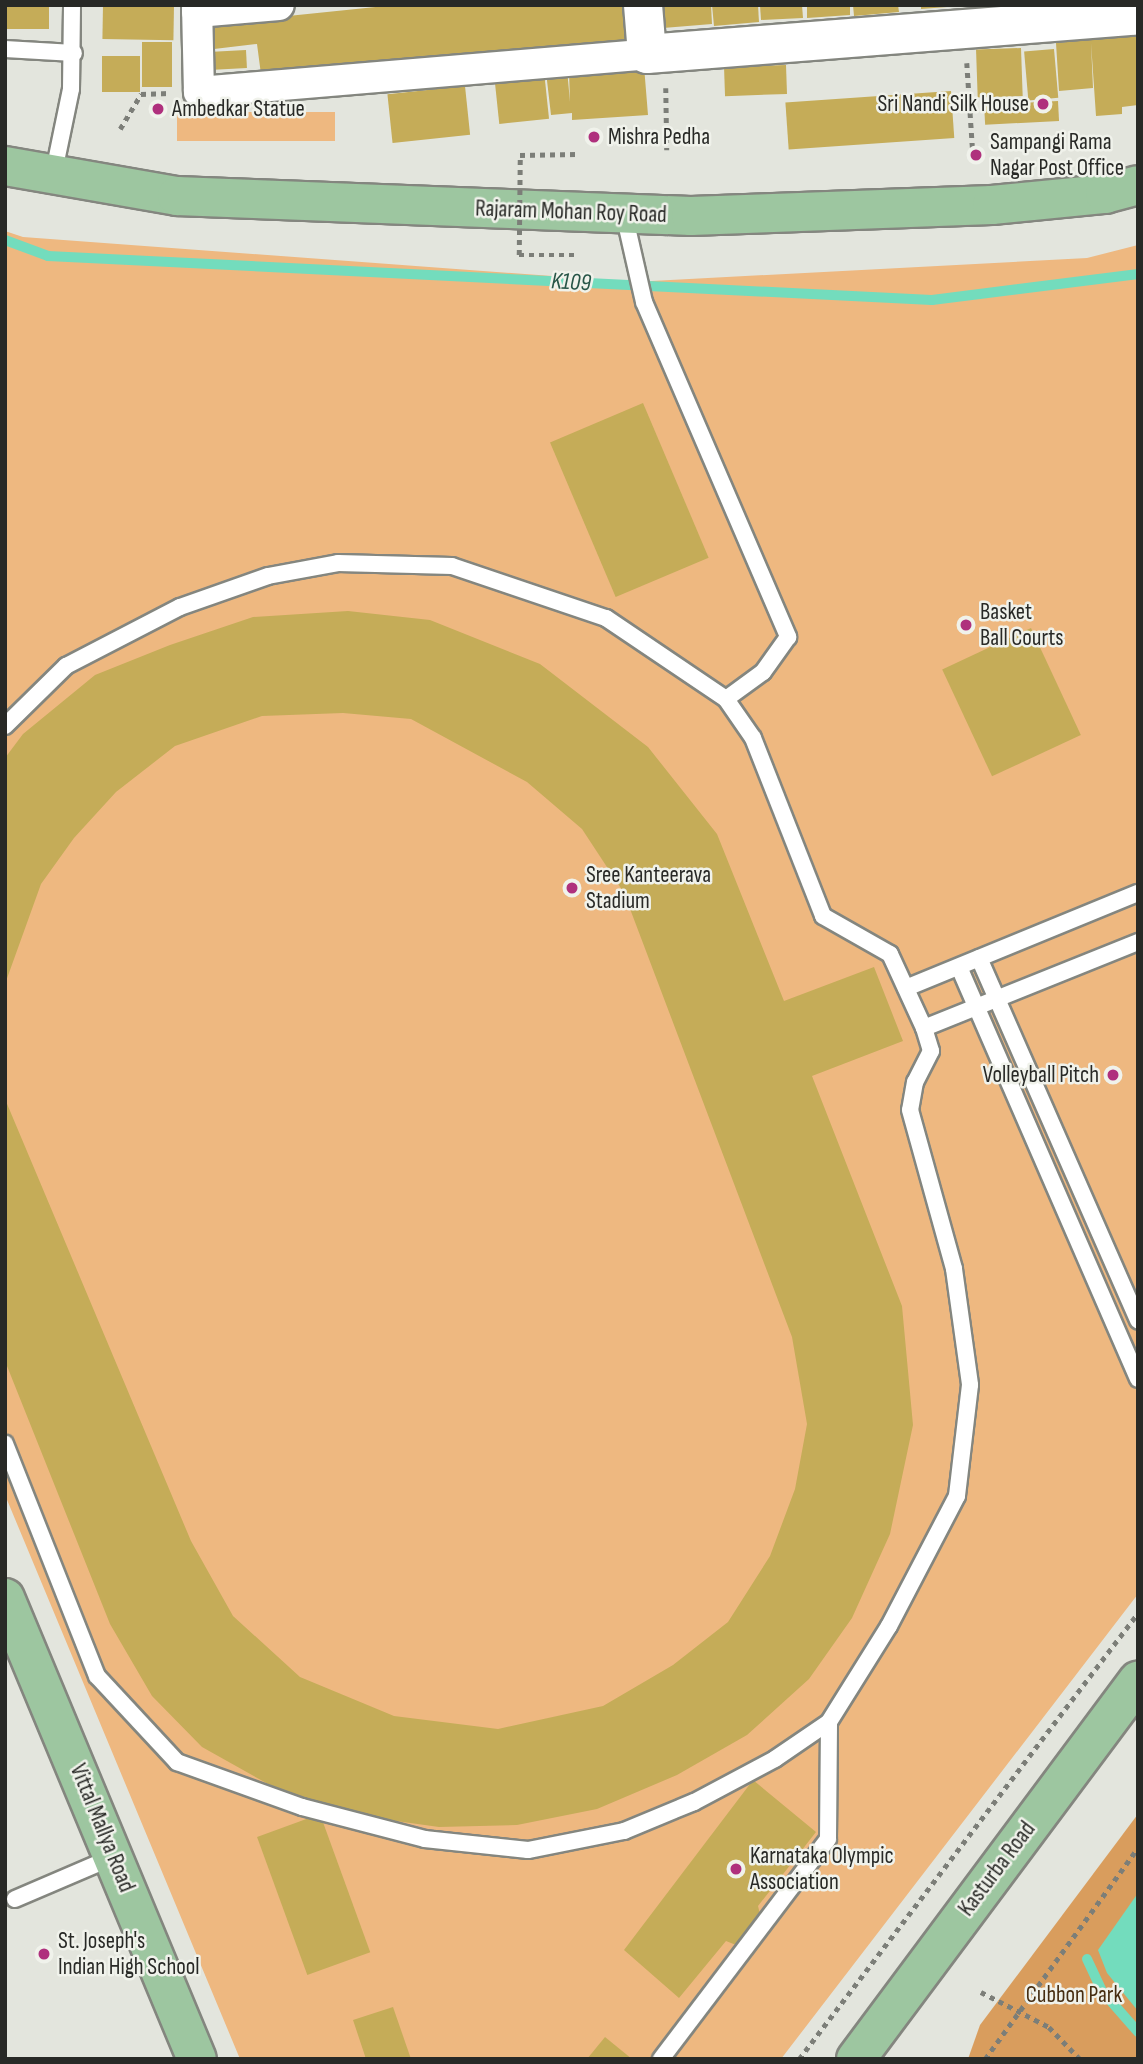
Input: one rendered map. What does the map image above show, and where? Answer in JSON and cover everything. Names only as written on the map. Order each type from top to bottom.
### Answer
[{"type":"main road","name":"Rajaram Mohan Roy Road","points":[[5,166],[52,177],[177,196],[691,216],[992,205],[1105,194],[1138,185]]},
{"type":"main road","name":"Vittal Mallya Road","points":[[5,1598],[197,2059]]},
{"type":"main road","name":"Kasturba Road","points":[[856,2059],[1138,1680]]},
{"type":"street","points":[[279,5],[197,9],[199,92],[656,53],[964,17],[1138,15]]},
{"type":"street","points":[[643,5],[656,53]]},
{"type":"lane","points":[[52,177],[67,121],[74,53],[72,5]]},
{"type":"lane","points":[[5,49],[74,53]]},
{"type":"lane","points":[[624,214],[644,302],[788,637],[763,672],[726,699]]},
{"type":"lane","points":[[5,726],[66,666],[180,607],[268,576],[338,563],[452,566],[606,618],[726,699],[753,738],[823,916],[890,954],[924,1028],[931,1051],[915,1082],[910,1110],[954,1269],[970,1385],[957,1496],[889,1626],[829,1722],[775,1759],[694,1802],[624,1831],[527,1850],[425,1839],[302,1807],[177,1762],[97,1676],[5,1444]]},
{"type":"lane","points":[[906,988],[1138,893]]},
{"type":"lane","points":[[924,1028],[1138,942]]},
{"type":"lane","points":[[979,958],[1138,1321]]},
{"type":"lane","points":[[959,967],[1138,1379]]},
{"type":"lane","points":[[661,2059],[828,1839],[829,1722]]},
{"type":"lane","points":[[15,1899],[113,1857]]},
{"type":"path","points":[[964,17],[973,153]]},
{"type":"path","points":[[656,53],[667,150]]},
{"type":"path","points":[[120,129],[141,94]]},
{"type":"path","points":[[577,155],[520,155],[519,255],[578,255]]},
{"type":"path","points":[[799,2059],[1138,1613]]},
{"type":"path","points":[[985,2059],[1138,1847]]},
{"type":"path","points":[[981,1992],[1049,2027],[1080,2059]]},
{"type":"shaded area","points":[[177,112],[335,112],[335,141],[177,141]]},
{"type":"shaded area","name":"Sree Kanteerava Stadium","points":[[5,231],[23,237],[633,282],[1087,258],[1138,245],[1138,1594],[781,2059],[240,2059],[5,1495]]},
{"type":"shaded area","points":[[1138,1893],[1138,2011],[1107,1973],[1098,1950]]},
{"type":"green space","name":"Cubbon Park","points":[[1138,1814],[1138,2059],[968,2059],[980,2025]]},
{"type":"building","points":[[5,5],[49,5],[49,29],[5,29]]},
{"type":"building","points":[[103,5],[174,6],[173,40],[102,39]]},
{"type":"building","points":[[395,5],[624,5],[628,41],[262,82],[257,44],[214,49],[211,24]]},
{"type":"building","points":[[662,5],[711,5],[712,24],[663,28]]},
{"type":"building","points":[[712,5],[758,5],[759,22],[714,26]]},
{"type":"building","points":[[760,5],[802,5],[803,18],[761,20]]},
{"type":"building","points":[[807,5],[850,5],[850,15],[807,18]]},
{"type":"building","points":[[853,5],[898,5],[899,12],[854,16]]},
{"type":"building","points":[[921,5],[947,5],[947,7],[921,9]]},
{"type":"building","points":[[1138,35],[1138,105],[1122,107],[1122,114],[1096,116],[1091,43],[1093,88],[1059,91],[1056,43]]},
{"type":"building","points":[[142,42],[172,42],[172,87],[142,87]]},
{"type":"building","points":[[1021,48],[1023,96],[978,98],[976,50]]},
{"type":"building","points":[[1054,49],[1058,98],[1028,100],[1024,52]]},
{"type":"building","points":[[246,50],[247,68],[214,70],[213,52]]},
{"type":"building","points":[[102,56],[140,56],[140,92],[102,92]]},
{"type":"building","points":[[786,65],[787,94],[725,96],[724,67]]},
{"type":"building","points":[[644,66],[648,115],[572,120],[572,113],[551,115],[546,72],[567,69],[570,102],[569,72]]},
{"type":"building","points":[[544,71],[549,119],[499,124],[494,76]]},
{"type":"building","points":[[465,86],[470,135],[393,143],[387,94]]},
{"type":"building","points":[[951,91],[954,138],[789,149],[785,103]]},
{"type":"building","points":[[1058,101],[1059,121],[985,125],[984,105]]},
{"type":"building","points":[[643,403],[709,558],[616,597],[550,442]]},
{"type":"building","name":"Sree Kanteerava Stadium","points":[[348,611],[430,620],[540,664],[648,747],[717,834],[784,1001],[874,967],[903,1041],[812,1076],[902,1306],[913,1425],[890,1534],[852,1618],[809,1679],[747,1735],[677,1775],[597,1809],[517,1825],[439,1827],[346,1814],[268,1784],[202,1747],[152,1696],[110,1624],[5,1361],[5,1099],[191,1541],[233,1616],[300,1677],[394,1716],[498,1729],[603,1706],[673,1665],[728,1622],[770,1556],[795,1489],[807,1424],[792,1337],[624,893],[582,829],[527,782],[411,719],[343,713],[262,716],[175,746],[116,792],[74,838],[41,884],[5,984],[5,758],[23,734],[95,675],[170,645],[253,617]]},
{"type":"building","points":[[1031,628],[1081,735],[992,776],[942,669]]},
{"type":"building","name":"Karnataka Olympic Association","points":[[753,1780],[816,1832],[758,1906],[761,1918],[736,1945],[726,1941],[679,1998],[624,1950]]},
{"type":"building","points":[[320,1814],[370,1952],[307,1975],[257,1837]]},
{"type":"building","points":[[393,2007],[411,2059],[366,2059],[353,2020]]},
{"type":"building","points":[[605,2037],[632,2059],[587,2059]]},
{"type":"waterway","name":"K109","points":[[5,240],[48,256],[932,300],[1138,274]]},
{"type":"waterway","points":[[1087,1959],[1102,1991],[1138,2032]]},
{"type":"place","name":"Sri Nandi Silk House","points":[[1043,104]]},
{"type":"place","name":"Ambedkar Statue","points":[[158,109]]},
{"type":"place","name":"Mishra Pedha","points":[[594,137]]},
{"type":"place","name":"Sampangi Rama Nagar Post Office","points":[[976,155]]},
{"type":"place","name":"Basket Ball Courts","points":[[966,625]]},
{"type":"place","name":"Sree Kanteerava Stadium","points":[[572,888]]},
{"type":"place","name":"Volleyball Pitch","points":[[1113,1075]]},
{"type":"place","name":"Karnataka Olympic Association","points":[[736,1869]]},
{"type":"place","name":"St. Joseph's Indian High School","points":[[44,1954]]}]
